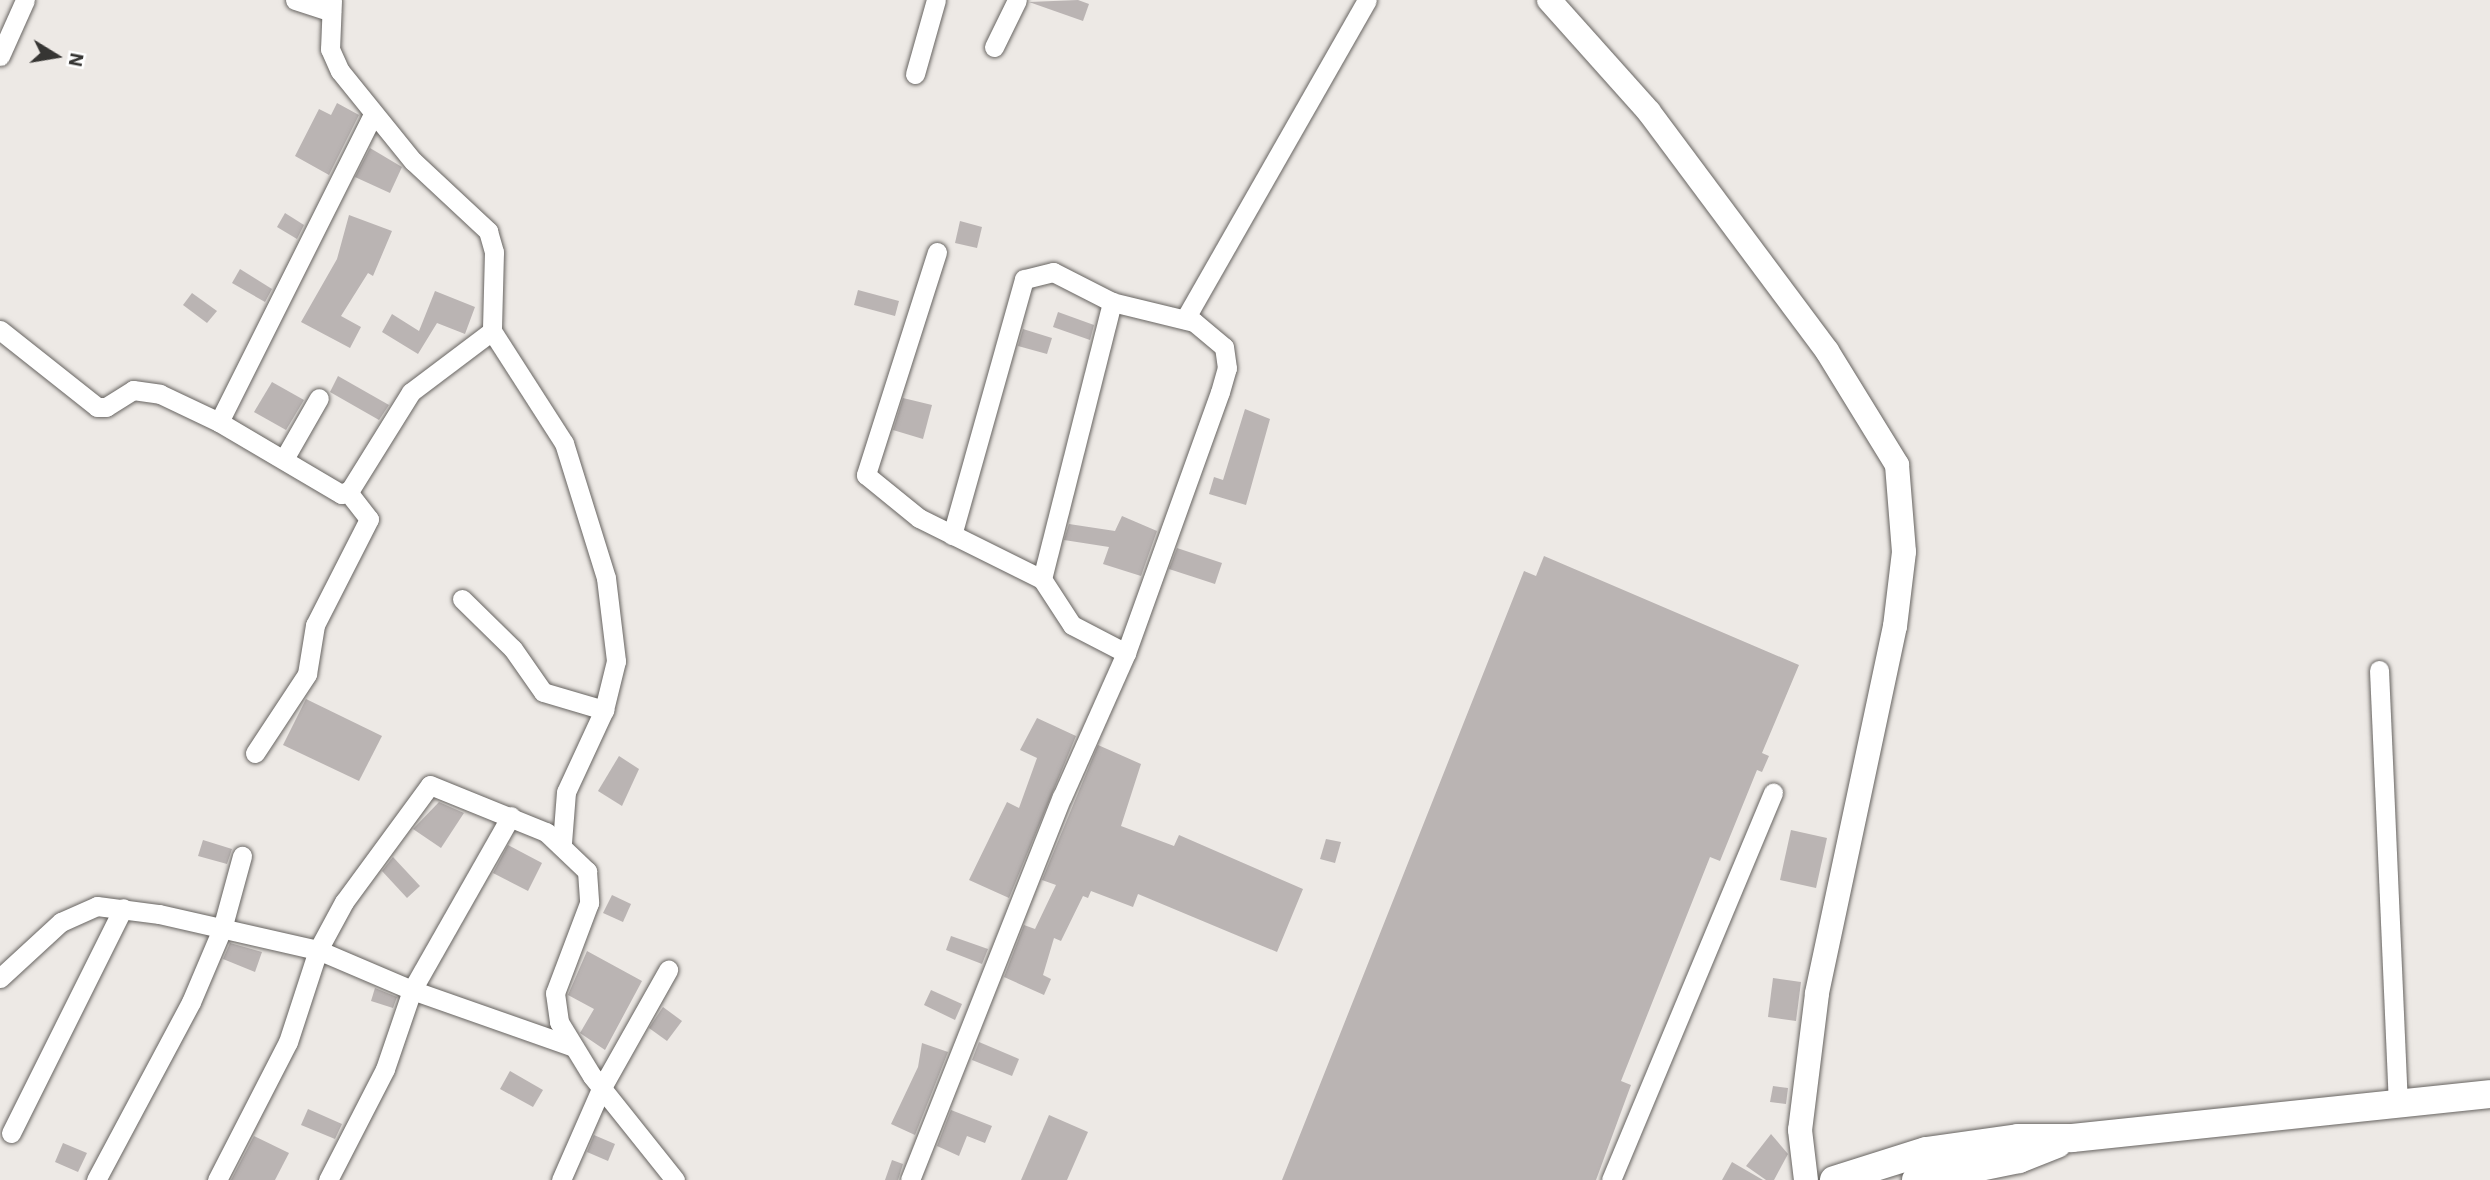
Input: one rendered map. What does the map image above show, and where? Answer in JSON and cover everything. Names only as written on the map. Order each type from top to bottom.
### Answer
[{"type":"highway","points":[[1846,1177],[1926,1151],[2018,1138],[2072,1138],[2490,1094]]},
{"type":"highway","points":[[1916,1180],[2019,1159],[2072,1138]]},
{"type":"main road","points":[[1549,0],[1657,123],[1827,351],[1897,465],[1905,540],[1895,626],[1817,994],[1800,1130],[1806,1180]]},
{"type":"street","points":[[0,56],[25,0]]},
{"type":"street","points":[[295,0],[332,6],[334,61],[372,117],[488,231],[494,252],[492,331],[548,412],[575,469],[615,630],[616,661],[604,710],[566,792],[562,843]]},
{"type":"street","points":[[915,74],[936,0]]},
{"type":"street","points":[[994,47],[1017,0]]},
{"type":"street","points":[[1185,319],[1367,0]]},
{"type":"street","points":[[219,422],[372,117]]},
{"type":"street","points":[[937,252],[866,475],[910,511],[952,535],[1042,579],[1072,625],[1126,653]]},
{"type":"street","points":[[910,1180],[1057,809],[1126,653],[1227,368],[1224,347],[1185,319],[1112,302],[1053,272],[1024,279],[952,535]]},
{"type":"street","points":[[1042,579],[1112,302]]},
{"type":"street","points":[[0,330],[97,407],[140,389],[219,422],[284,459],[333,492],[348,492]]},
{"type":"street","points":[[348,492],[411,392],[492,331]]},
{"type":"street","points":[[284,459],[319,398]]},
{"type":"street","points":[[255,753],[307,674],[314,657],[315,625],[369,519],[348,492]]},
{"type":"street","points":[[462,599],[513,649],[543,692],[604,710]]},
{"type":"street","points":[[2379,670],[2398,1105]]},
{"type":"street","points":[[217,1180],[288,1042],[318,950],[344,902],[426,787],[440,786],[511,816],[562,843],[587,872],[591,887],[555,993],[559,1022],[571,1046],[601,1089],[672,1179]]},
{"type":"street","points":[[1611,1180],[1773,792]]},
{"type":"street","points":[[328,1180],[386,1069],[412,990],[511,816]]},
{"type":"street","points":[[96,1180],[191,1002],[222,929],[242,856]]},
{"type":"street","points":[[0,978],[7,959],[80,912],[123,908],[318,950],[412,990],[571,1046]]},
{"type":"street","points":[[10,1133],[123,908]]},
{"type":"street","points":[[561,1180],[601,1089],[668,971]]},
{"type":"building","points":[[1078,0],[1089,4],[1083,21],[1029,2]]},
{"type":"building","points":[[337,103],[359,115],[329,175],[295,156],[319,109],[331,115]]},
{"type":"building","points":[[370,148],[402,167],[390,193],[355,177]]},
{"type":"building","points":[[285,213],[304,225],[297,239],[277,227]]},
{"type":"building","points":[[349,215],[392,231],[373,276],[368,273],[341,316],[361,327],[350,348],[301,322],[337,259]]},
{"type":"building","points":[[960,221],[982,227],[977,248],[955,243]]},
{"type":"building","points":[[240,269],[272,289],[265,302],[232,283]]},
{"type":"building","points":[[858,290],[899,301],[895,316],[854,305]]},
{"type":"building","points":[[435,291],[475,307],[465,334],[437,323],[418,354],[382,332],[392,314],[419,331]]},
{"type":"building","points":[[192,293],[217,311],[207,323],[183,305]]},
{"type":"building","points":[[1058,312],[1094,325],[1090,340],[1053,327]]},
{"type":"building","points":[[1023,329],[1052,338],[1047,354],[1018,346]]},
{"type":"building","points":[[338,376],[389,405],[379,420],[330,392]]},
{"type":"building","points":[[272,382],[304,400],[286,430],[254,412]]},
{"type":"building","points":[[903,398],[932,405],[923,439],[893,430]]},
{"type":"building","points":[[1245,409],[1270,419],[1246,505],[1209,494],[1214,477],[1223,480]]},
{"type":"building","points":[[1122,516],[1157,531],[1141,576],[1103,564],[1109,547],[1064,540],[1069,524],[1115,531]]},
{"type":"building","points":[[1177,548],[1222,563],[1215,584],[1169,569]]},
{"type":"building","points":[[1544,556],[1799,665],[1762,753],[1769,756],[1762,772],[1757,770],[1720,861],[1710,857],[1621,1081],[1631,1085],[1596,1180],[1282,1180],[1524,571],[1536,576]]},
{"type":"building","points":[[306,699],[382,736],[359,781],[283,745]]},
{"type":"building","points":[[1037,718],[1076,736],[1009,898],[969,880],[1007,802],[1019,808],[1037,758],[1020,750]]},
{"type":"building","points":[[1098,745],[1141,764],[1121,826],[1174,846],[1179,835],[1303,889],[1277,952],[1138,894],[1133,907],[1091,891],[1088,898],[1083,896],[1061,941],[1054,938],[1043,975],[1051,979],[1044,995],[1004,977],[1024,925],[1035,929],[1056,885],[1042,880]]},
{"type":"building","points":[[619,756],[639,769],[622,806],[598,791]]},
{"type":"building","points":[[439,802],[464,813],[441,848],[413,829]]},
{"type":"building","points":[[1791,830],[1827,838],[1816,888],[1780,880]]},
{"type":"building","points":[[1326,839],[1341,842],[1335,863],[1320,859]]},
{"type":"building","points":[[203,840],[232,849],[227,864],[198,856]]},
{"type":"building","points":[[508,845],[542,863],[528,891],[493,873]]},
{"type":"building","points":[[393,857],[420,886],[407,898],[382,871]]},
{"type":"building","points":[[612,895],[631,904],[623,922],[603,913]]},
{"type":"building","points":[[951,936],[988,949],[982,964],[946,950]]},
{"type":"building","points":[[230,943],[262,952],[255,972],[223,959]]},
{"type":"building","points":[[587,951],[642,981],[605,1050],[580,1033],[594,1009],[568,995]]},
{"type":"building","points":[[1773,978],[1801,982],[1796,1021],[1768,1017]]},
{"type":"building","points":[[375,988],[397,997],[393,1008],[371,1001]]},
{"type":"building","points":[[931,990],[962,1004],[955,1020],[924,1005]]},
{"type":"building","points":[[663,1007],[682,1021],[667,1041],[649,1028]]},
{"type":"building","points":[[979,1042],[1019,1059],[1012,1076],[972,1060]]},
{"type":"building","points":[[922,1043],[948,1052],[915,1135],[891,1124],[918,1067]]},
{"type":"building","points":[[510,1071],[543,1090],[533,1107],[500,1089]]},
{"type":"building","points":[[1773,1086],[1788,1088],[1786,1104],[1770,1102]]},
{"type":"building","points":[[308,1109],[342,1124],[335,1139],[301,1125]]},
{"type":"building","points":[[951,1110],[992,1126],[985,1143],[967,1136],[959,1156],[937,1146]]},
{"type":"building","points":[[1049,1115],[1088,1132],[1067,1180],[1021,1180]]},
{"type":"building","points":[[1771,1134],[1788,1154],[1774,1180],[1766,1180],[1746,1166]]},
{"type":"building","points":[[594,1135],[615,1144],[608,1161],[587,1152]]},
{"type":"building","points":[[254,1136],[289,1153],[275,1180],[231,1180]]},
{"type":"building","points":[[63,1143],[87,1153],[78,1172],[55,1162]]},
{"type":"building","points":[[892,1160],[903,1164],[898,1180],[885,1180]]},
{"type":"building","points":[[1732,1162],[1763,1180],[1722,1180]]}]
